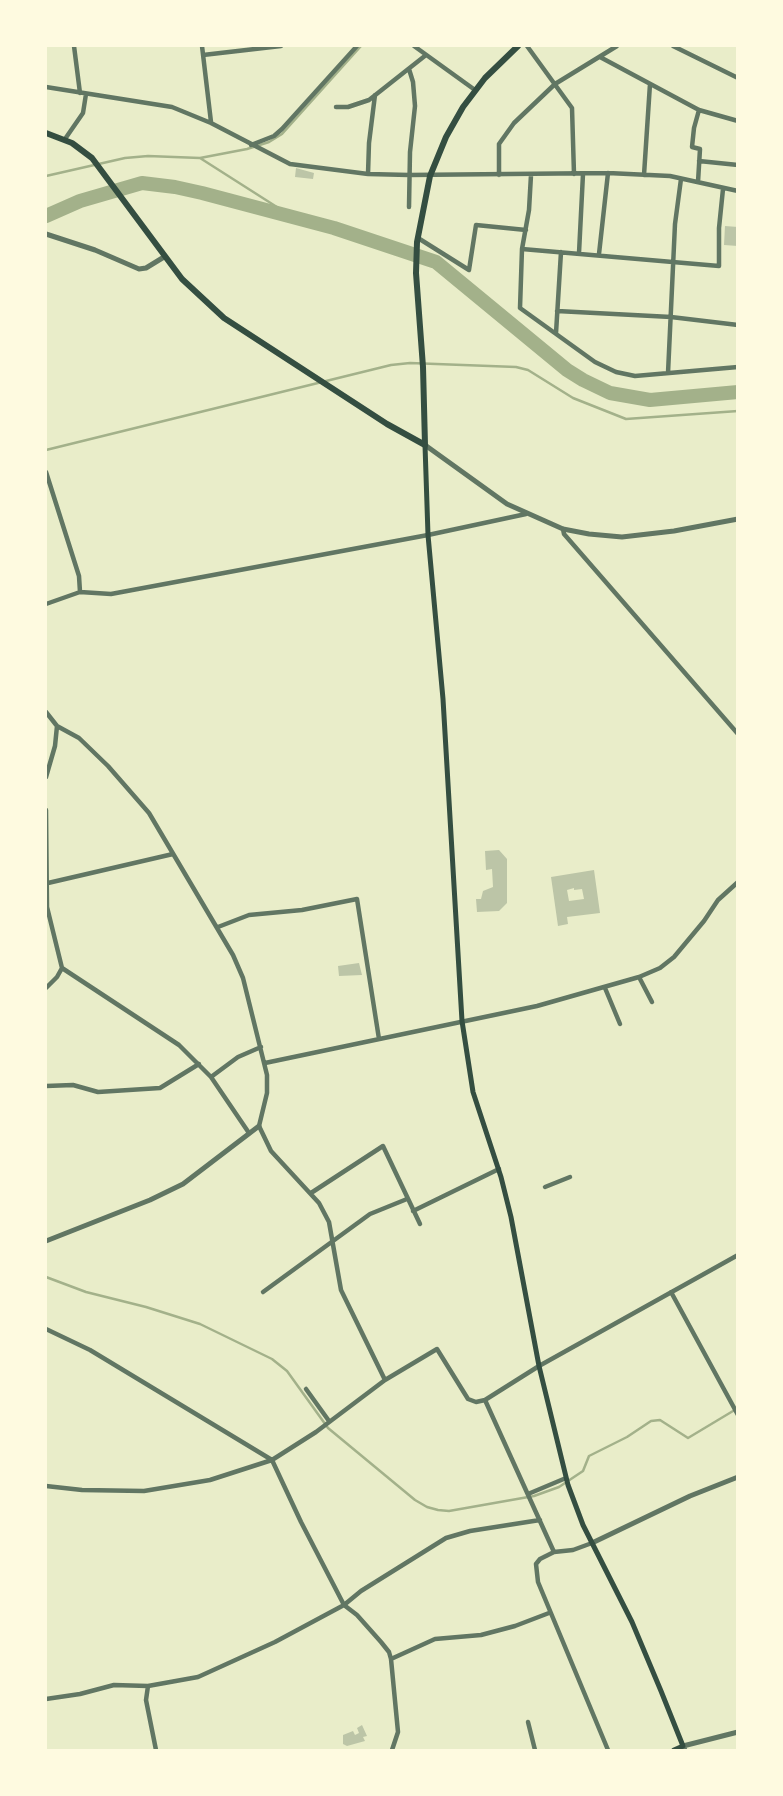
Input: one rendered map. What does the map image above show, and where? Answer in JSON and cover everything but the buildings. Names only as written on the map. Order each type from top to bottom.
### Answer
[{"type":"main road","points":[[518,46],[475,90],[446,137],[430,176],[417,240],[416,273],[423,367],[428,535],[443,699],[462,1021],[473,1092],[512,1217],[538,1366],[566,1478],[592,1543],[632,1622],[684,1748],[674,1751]]},
{"type":"main road","points":[[46,133],[65,139],[92,159],[182,279],[224,318],[387,424],[425,445]]},
{"type":"street","points":[[74,46],[80,93]]},
{"type":"street","points":[[202,46],[211,123]]},
{"type":"street","points":[[203,55],[281,46]]},
{"type":"street","points":[[250,145],[274,136],[282,129],[357,46]]},
{"type":"street","points":[[414,46],[475,90]]},
{"type":"street","points":[[527,46],[572,108],[574,174]]},
{"type":"street","points":[[499,175],[499,144],[527,109],[555,84],[617,46]]},
{"type":"street","points":[[673,46],[737,78]]},
{"type":"street","points":[[336,107],[348,107],[369,100],[426,55]]},
{"type":"street","points":[[600,57],[699,110],[737,121]]},
{"type":"street","points":[[409,69],[415,106],[410,152],[409,207]]},
{"type":"street","points":[[644,175],[650,84]]},
{"type":"street","points":[[46,87],[172,107],[211,123],[290,164],[368,174],[430,176],[608,173],[644,175],[681,178],[737,191]]},
{"type":"street","points":[[65,139],[83,113],[86,93]]},
{"type":"street","points":[[368,174],[375,95]]},
{"type":"street","points":[[698,182],[700,149],[692,147],[699,110]]},
{"type":"street","points":[[699,161],[737,165]]},
{"type":"street","points":[[599,254],[608,173]]},
{"type":"street","points":[[579,253],[583,174]]},
{"type":"street","points":[[531,175],[522,249],[520,308],[595,362],[615,372],[635,376],[737,367]]},
{"type":"street","points":[[668,373],[673,262],[681,178]]},
{"type":"street","points":[[522,249],[719,266],[723,188]]},
{"type":"street","points":[[417,240],[469,270],[476,225],[526,230]]},
{"type":"street","points":[[46,234],[95,250],[139,269],[146,268],[164,257]]},
{"type":"street","points":[[556,334],[561,252]]},
{"type":"street","points":[[557,311],[671,317],[737,325]]},
{"type":"street","points":[[425,445],[474,483],[526,514],[563,529],[622,537],[674,531],[737,519]]},
{"type":"street","points":[[46,472],[79,576],[80,592]]},
{"type":"street","points":[[46,604],[80,592],[111,594],[526,514]]},
{"type":"street","points":[[563,529],[564,534],[737,734]]},
{"type":"street","points":[[46,712],[57,726],[79,738],[149,813],[218,927],[243,978],[265,1063],[267,1093],[259,1126],[271,1151],[311,1193],[329,1222],[341,1290],[385,1380]]},
{"type":"street","points":[[46,777],[55,746],[57,726]]},
{"type":"street","points":[[46,810],[47,907],[62,968],[179,1045],[211,1077],[249,1133]]},
{"type":"street","points":[[47,885],[173,854]]},
{"type":"street","points":[[265,1063],[537,1006],[639,977],[660,968],[674,957],[718,900],[737,882]]},
{"type":"street","points":[[218,927],[249,915],[302,910],[357,900],[379,1039]]},
{"type":"street","points":[[46,988],[62,968]]},
{"type":"street","points":[[639,977],[652,1002]]},
{"type":"street","points":[[605,988],[620,1024]]},
{"type":"street","points":[[211,1077],[238,1057],[261,1047]]},
{"type":"street","points":[[46,1086],[73,1085],[98,1093],[160,1088],[199,1065]]},
{"type":"street","points":[[46,1241],[183,1184],[259,1126]]},
{"type":"street","points":[[311,1193],[383,1146],[420,1224]]},
{"type":"street","points":[[413,1211],[499,1169]]},
{"type":"street","points":[[545,1187],[570,1177]]},
{"type":"street","points":[[262,1292],[370,1214],[407,1199]]},
{"type":"street","points":[[46,1486],[82,1490],[144,1491],[211,1480],[272,1460],[316,1432],[385,1380],[437,1349],[468,1399],[476,1402],[485,1400],[538,1366],[737,1255]]},
{"type":"street","points":[[671,1292],[737,1415]]},
{"type":"street","points":[[46,1329],[90,1350],[272,1460],[344,1605],[357,1615],[389,1652],[398,1732],[392,1751]]},
{"type":"street","points":[[306,1389],[329,1420]]},
{"type":"street","points":[[485,1400],[554,1552]]},
{"type":"street","points":[[608,1751],[549,1613],[536,1570],[540,1559],[554,1552],[573,1550],[592,1543],[690,1496],[737,1477]]},
{"type":"street","points":[[528,1494],[566,1478]]},
{"type":"street","points":[[46,1699],[114,1685],[148,1686],[198,1677],[219,1669],[344,1605],[361,1591],[446,1538],[470,1531],[540,1520]]},
{"type":"street","points":[[391,1659],[435,1639],[481,1635],[549,1613]]},
{"type":"street","points":[[148,1686],[146,1700],[156,1751]]},
{"type":"street","points":[[528,1722],[535,1751]]},
{"type":"street","points":[[684,1748],[737,1732]]},
{"type":"waterway","points":[[200,158],[247,149],[269,142],[282,134],[361,46]]},
{"type":"waterway","points":[[46,176],[125,158],[200,158],[291,216]]},
{"type":"waterway","points":[[46,216],[80,201],[142,183],[202,193],[334,228],[436,262],[567,370],[610,393],[650,400],[738,392]]},
{"type":"waterway","points":[[46,450],[391,365],[410,363],[516,367],[528,370],[573,398],[626,419],[738,411]]},
{"type":"waterway","points":[[46,1277],[86,1292],[200,1324],[272,1359],[287,1371],[328,1428],[415,1500],[438,1510],[449,1511],[534,1496],[559,1487],[583,1471],[589,1456],[627,1437],[651,1421],[660,1420],[688,1438],[738,1408]]}]
